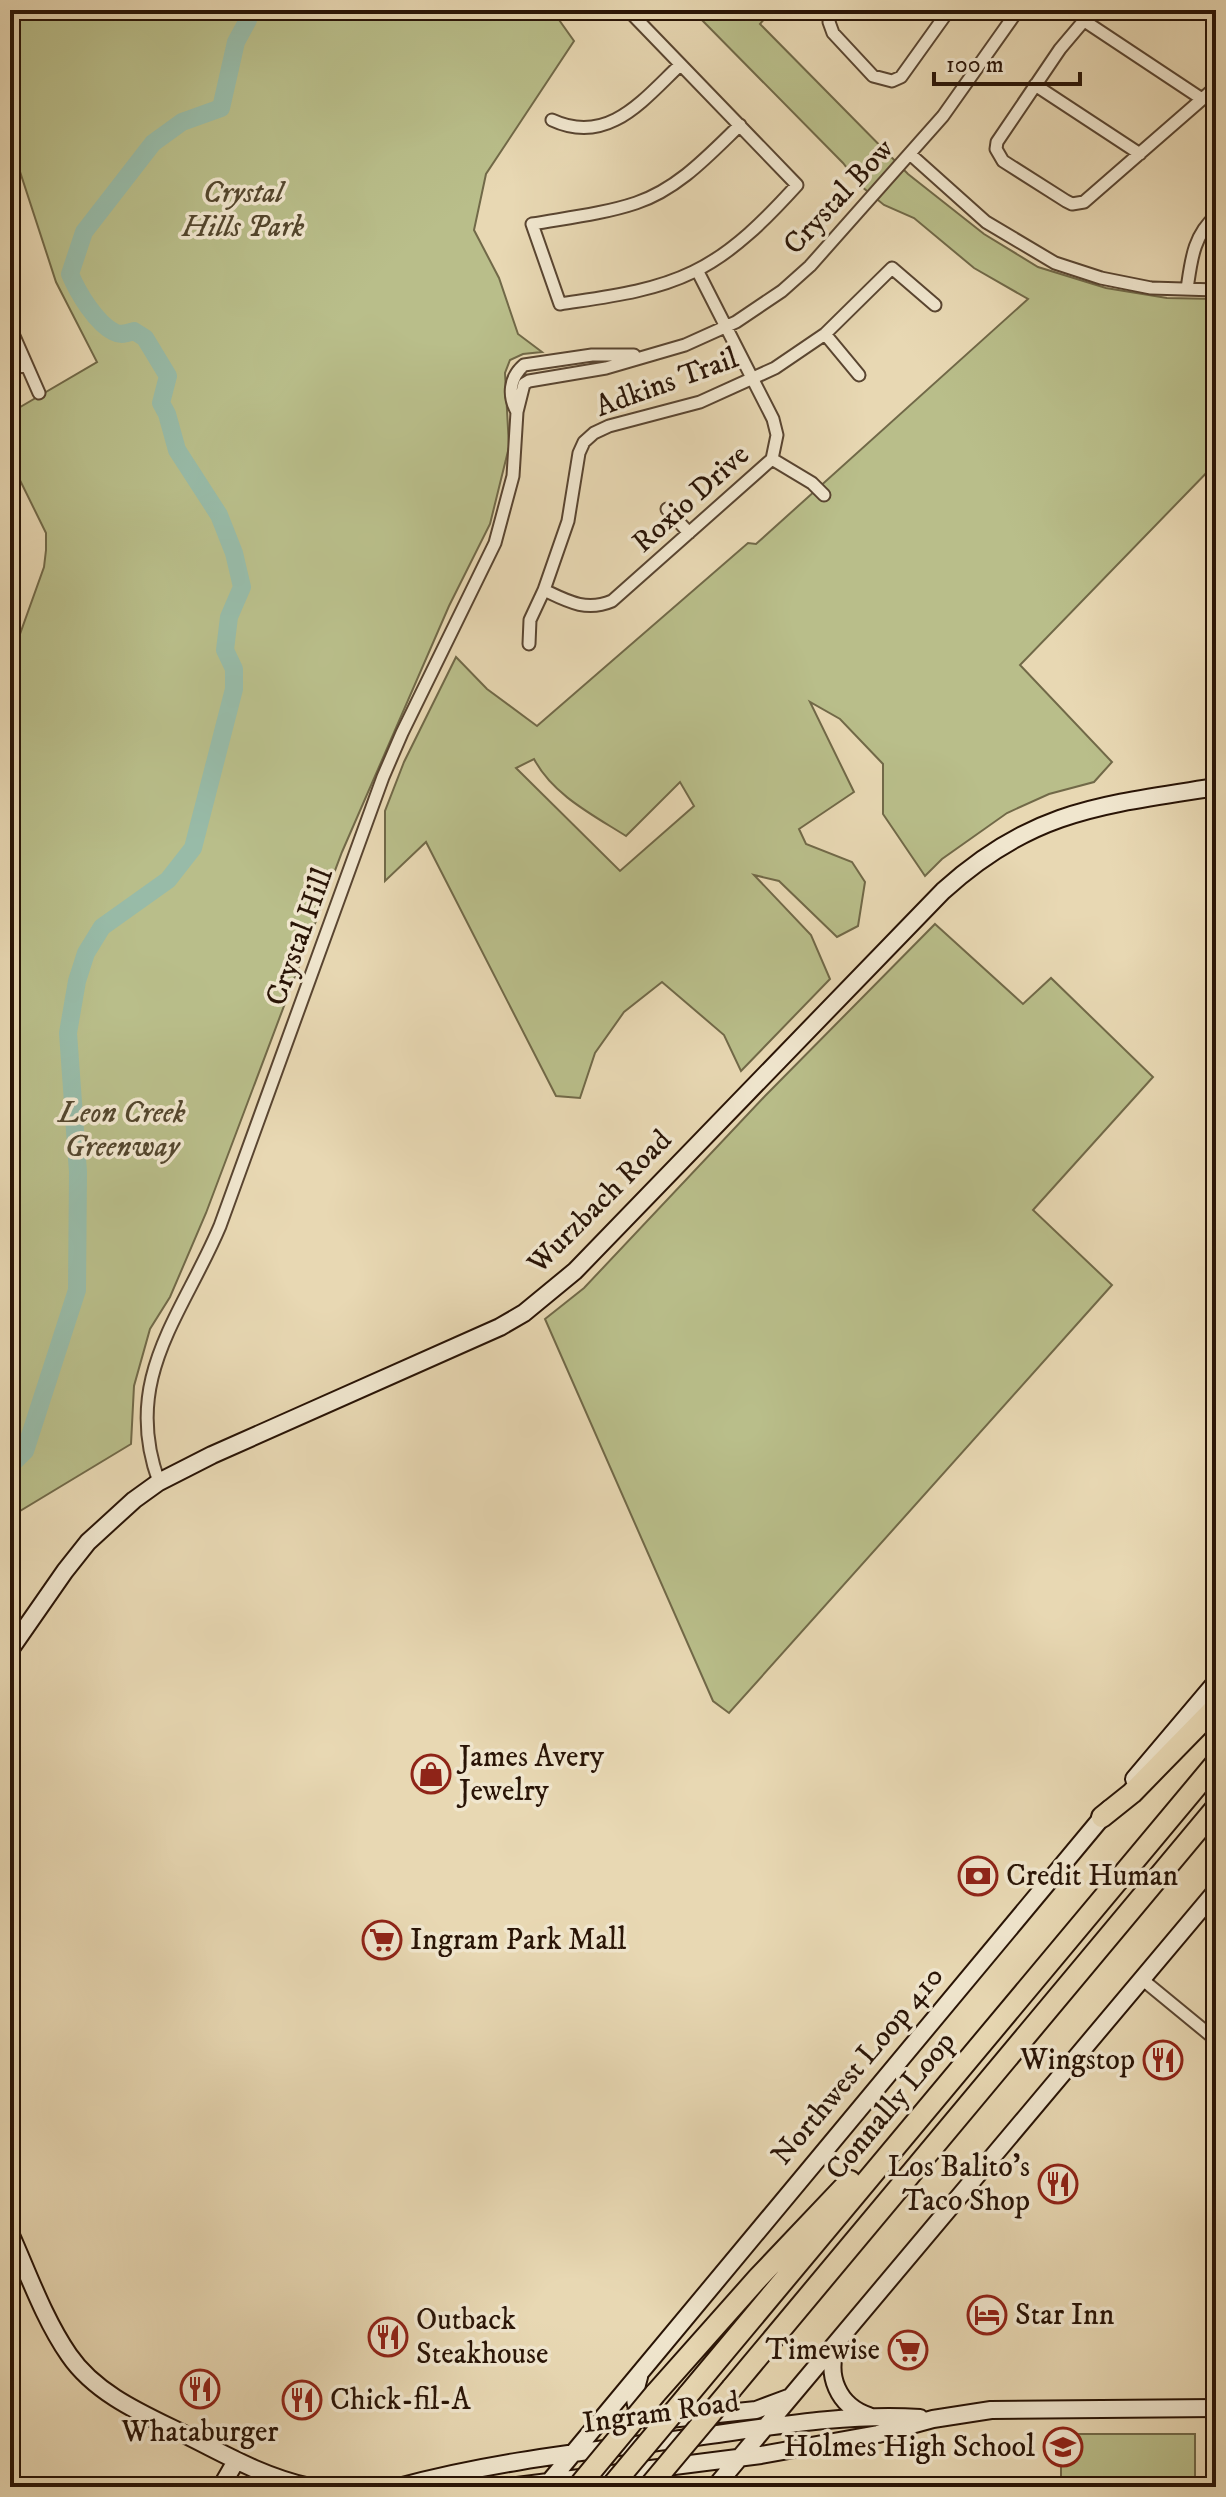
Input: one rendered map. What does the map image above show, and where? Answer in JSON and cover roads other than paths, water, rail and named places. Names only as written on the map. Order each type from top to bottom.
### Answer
[{"type":"highway","points":[[1102,1817],[1132,1793],[1216,1707]]},
{"type":"highway","name":"Connally Loop","points":[[611,2487],[1216,1763]]},
{"type":"highway","name":"Connally Loop","points":[[649,2487],[1216,1808]]},
{"type":"highway","points":[[578,2487],[740,2298],[861,2168],[924,2113]]},
{"type":"main road","name":"Wurzbach Road","points":[[10,1650],[88,1542],[159,1482],[212,1455],[472,1340],[524,1313],[551,1293],[943,891],[994,850],[1030,829],[1088,808],[1216,787]]},
{"type":"main road","name":"Northwest Loop 410","points":[[547,2485],[1216,1682]]},
{"type":"main road","points":[[715,2487],[1216,1891]]},
{"type":"main road","points":[[10,2233],[56,2335],[85,2375],[126,2403],[236,2461],[281,2480],[310,2487]]},
{"type":"main road","points":[[840,2340],[833,2360],[835,2386],[850,2407],[875,2417]]},
{"type":"main road","points":[[643,2368],[635,2403],[639,2414],[650,2421],[765,2408],[785,2400],[802,2385]]},
{"type":"main road","name":"Ingram Road","points":[[508,2487],[547,2485],[740,2459],[878,2434],[933,2419],[995,2410],[1216,2408]]},
{"type":"main road","name":"Ingram Road","points":[[399,2487],[435,2477],[572,2453],[767,2427],[875,2417],[933,2419]]},
{"type":"main road","points":[[221,2487],[236,2461]]},
{"type":"street","points":[[628,10],[680,65],[740,125],[797,185],[772,213],[741,240],[697,270],[636,291],[560,304],[532,224],[637,203],[666,189],[698,165],[740,125]]},
{"type":"street","points":[[831,16],[833,33],[873,76],[892,81],[906,70],[949,10]]},
{"type":"street","name":"Crystal Bow","points":[[529,381],[606,368],[685,345],[725,327],[772,298],[810,266],[943,116],[1018,10]]},
{"type":"street","points":[[1093,10],[1035,85],[997,142],[1003,161],[1066,201],[1078,204],[1216,87]]},
{"type":"street","points":[[1083,20],[1202,99]]},
{"type":"street","points":[[552,120],[571,129],[591,129],[614,121],[636,107],[680,65]]},
{"type":"street","points":[[1035,85],[1140,154]]},
{"type":"street","points":[[910,154],[986,222],[1055,263],[1101,278],[1151,288],[1216,290]]},
{"type":"street","points":[[1187,289],[1192,252],[1206,225],[1216,216]]},
{"type":"street","name":"Adkins Trail","points":[[529,644],[530,620],[568,521],[579,453],[584,442],[594,433],[609,426],[700,402],[790,359],[825,334],[892,268],[935,305]]},
{"type":"street","name":"Roxio Drive","points":[[544,590],[575,605],[601,606],[612,601],[772,459],[777,435],[775,427],[754,378],[697,270]]},
{"type":"street","points":[[10,327],[39,393]]},
{"type":"street","points":[[825,334],[859,375]]},
{"type":"street","name":"Crystal Bow","points":[[529,364],[592,355],[646,355]]},
{"type":"street","points":[[10,371],[26,364]]},
{"type":"street","name":"Crystal Hill","points":[[517,412],[513,405],[511,383],[518,370],[529,364]]},
{"type":"street","name":"Crystal Hill","points":[[159,1482],[152,1462],[146,1422],[153,1366],[220,1226],[402,733],[495,543],[513,476],[521,391],[529,381]]},
{"type":"street","points":[[772,459],[812,483],[824,495]]},
{"type":"street","points":[[667,509],[689,533]]},
{"type":"street","points":[[1143,1980],[1216,2040]]},
{"type":"waterway","points":[[10,1466],[25,1451],[77,1290],[78,1172],[68,1033],[77,981],[86,953],[102,927],[168,880],[193,848],[234,689],[234,669],[225,650],[229,617],[242,587],[234,553],[219,515],[177,450],[161,403],[168,376],[145,338],[134,331],[117,333],[94,315],[70,274],[84,232],[153,143],[182,122],[221,108],[236,42],[248,20],[248,10]]},
{"type":"place","name":"James Avery Jewelry","points":[[431,1774]]},
{"type":"place","name":"Credit Human","points":[[978,1876]]},
{"type":"place","name":"Ingram Park Mall","points":[[382,1940]]},
{"type":"place","name":"Wingstop","points":[[1163,2060]]},
{"type":"place","name":"Los Balito's Taco Shop","points":[[1058,2184]]},
{"type":"place","name":"Star Inn","points":[[987,2315]]},
{"type":"place","name":"Outback Steakhouse","points":[[388,2337]]},
{"type":"place","name":"Timewise","points":[[908,2350]]},
{"type":"place","name":"Whataburger","points":[[200,2389]]},
{"type":"place","name":"Chick-fil-A","points":[[302,2400]]},
{"type":"place","name":"Holmes High School","points":[[1063,2447]]},
{"type":"park label","name":"Crystal Hills Park","points":[[243,210]]},
{"type":"park label","name":"Leon Creek Greenway","points":[[122,1130]]}]
